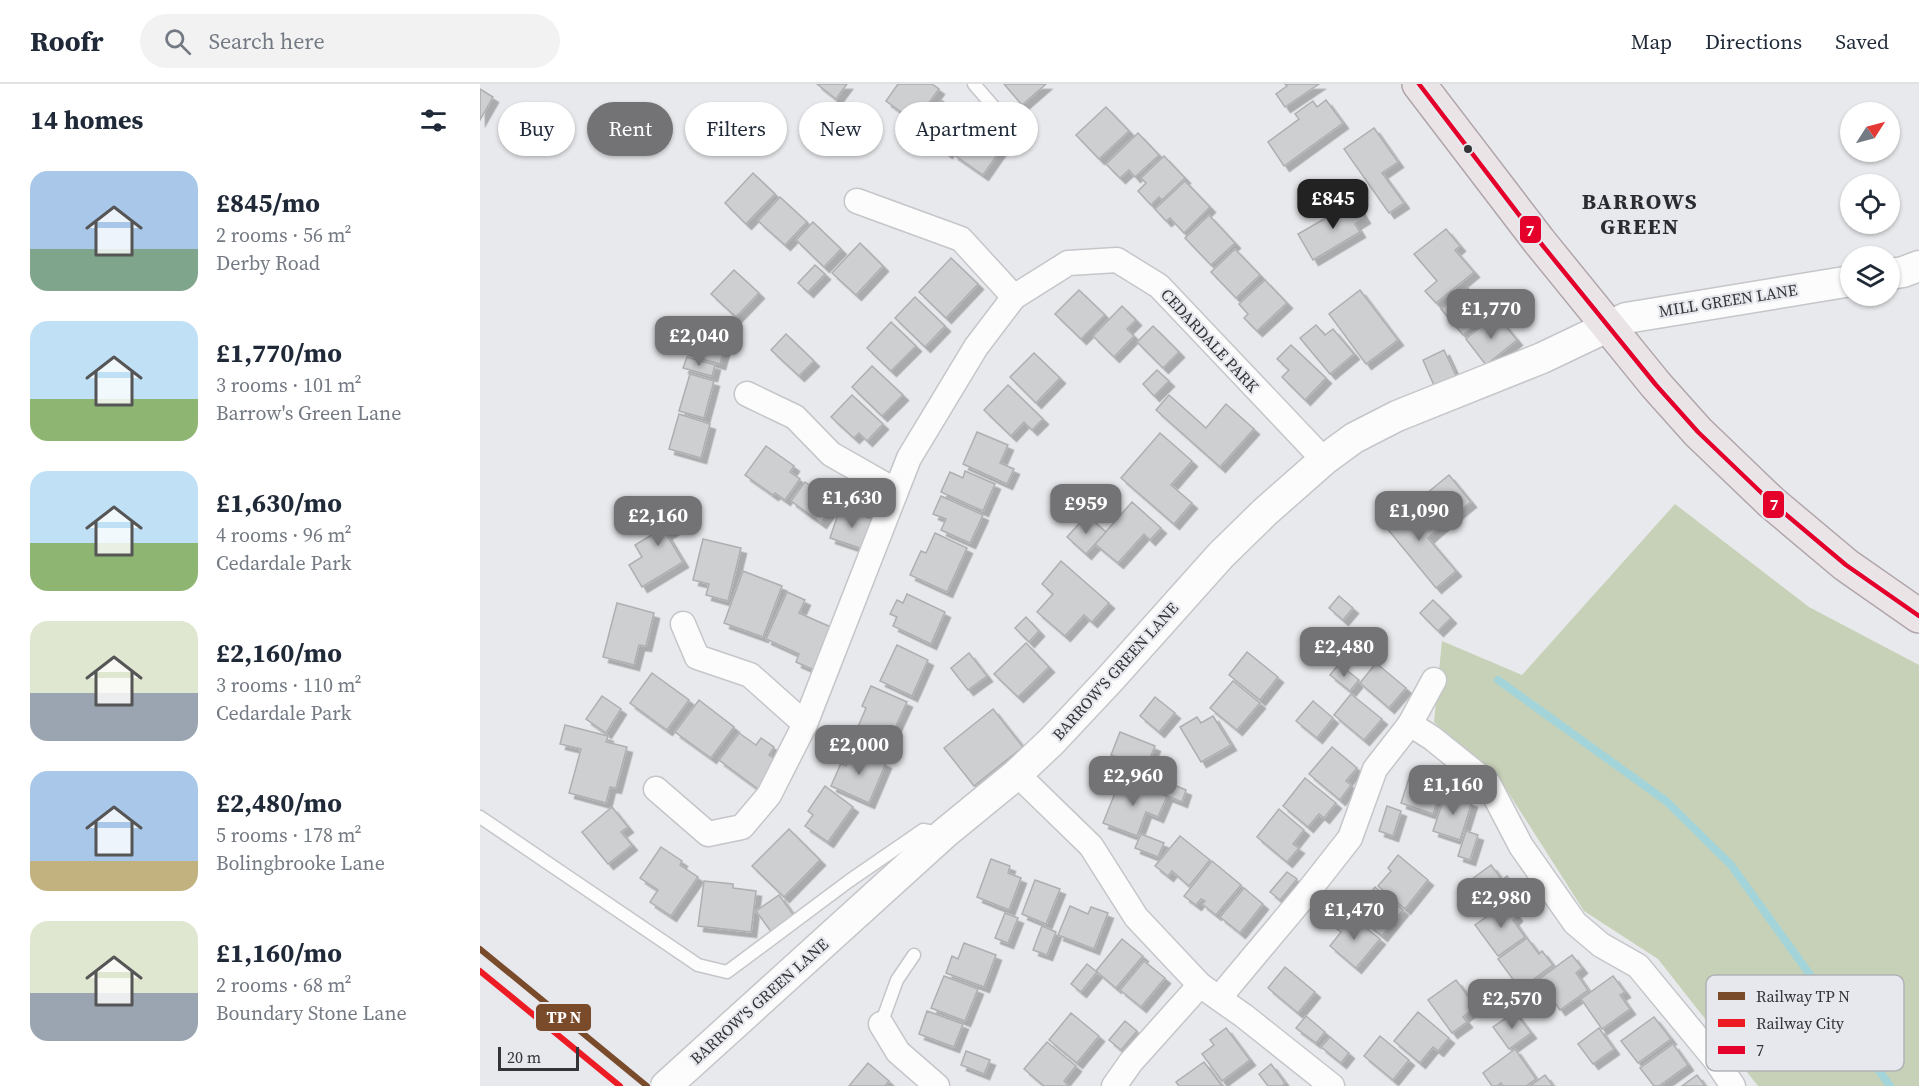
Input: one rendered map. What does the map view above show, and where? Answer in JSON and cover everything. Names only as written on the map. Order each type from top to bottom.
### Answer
[{"type":"main road","points":[[1419,84],[1539,241],[1608,327],[1698,432],[1771,502],[1846,565],[1919,616]]},
{"type":"street","points":[[857,201],[961,239],[1014,297]]},
{"type":"street","name":"CEDARDALE PARK","points":[[656,789],[708,834],[742,827],[769,795],[805,724],[909,458],[970,357],[1014,297],[1068,263],[1117,260],[1159,286],[1324,460]]},
{"type":"street","points":[[1900,272],[1919,266]]},
{"type":"street","name":"MILL GREEN LANE","points":[[1608,327],[1626,318],[1649,313],[1840,283]]},
{"type":"street","name":"BARROW'S GREEN LANE","points":[[666,1086],[945,833],[1017,774],[1052,741],[1221,555],[1324,460],[1354,438],[1397,416],[1542,358],[1608,327]]},
{"type":"street","points":[[747,394],[795,417],[831,454],[896,491]]},
{"type":"street","points":[[683,624],[697,657],[750,675],[805,724]]},
{"type":"street","points":[[1219,998],[1350,838],[1375,770],[1410,724],[1434,680]]},
{"type":"street","points":[[1410,724],[1432,738],[1488,783],[1521,846],[1575,923],[1601,945],[1638,966],[1706,1048]]},
{"type":"street","points":[[1017,774],[1091,846],[1136,916],[1200,985],[1332,1086]]},
{"type":"street","points":[[1114,1086],[1131,1062],[1200,985]]},
{"type":"street","points":[[881,1024],[898,1052],[937,1086]]},
{"type":"street","points":[[1723,1071],[1733,1086]]},
{"type":"lane","points":[[974,84],[990,102]]},
{"type":"lane","points":[[480,817],[698,965],[727,972],[922,830],[945,833]]},
{"type":"lane","points":[[881,1024],[897,980],[914,955]]},
{"type":"green space","points":[[1675,504],[1809,607],[1919,665],[1919,1086],[1758,1086],[1746,1071],[1904,1071],[1904,975],[1706,975],[1706,1020],[1658,959],[1584,911],[1499,778],[1434,722],[1442,641],[1522,675]]},
{"type":"building","points":[[817,84],[847,84],[836,99]]},
{"type":"building","points":[[898,84],[932,84],[939,89],[930,102],[895,102],[895,108],[886,101]]},
{"type":"building","points":[[1004,84],[1046,84],[1025,102],[1019,102]]},
{"type":"building","points":[[1285,84],[1319,84],[1285,107],[1276,94],[1287,86]]},
{"type":"building","points":[[480,89],[493,97],[480,120]]},
{"type":"building","points":[[1326,100],[1343,123],[1284,166],[1268,142],[1299,119],[1295,114],[1313,101],[1317,107]]},
{"type":"building","points":[[1106,107],[1129,131],[1099,159],[1076,135]]},
{"type":"building","points":[[1374,128],[1398,162],[1382,173],[1404,203],[1389,213],[1344,149]]},
{"type":"building","points":[[1138,133],[1159,155],[1135,177],[1129,170],[1120,178],[1106,164]]},
{"type":"building","points":[[956,156],[996,156],[983,175]]},
{"type":"building","points":[[1164,156],[1185,178],[1162,200],[1159,197],[1151,205],[1138,191],[1146,183],[1141,178]]},
{"type":"building","points":[[753,173],[775,194],[746,224],[725,203]]},
{"type":"building","points":[[1185,181],[1210,207],[1184,233],[1170,218],[1166,221],[1155,209]]},
{"type":"building","points":[[780,197],[807,222],[785,245],[758,221]]},
{"type":"building","points":[[1352,197],[1365,218],[1355,224],[1360,232],[1313,260],[1298,234],[1345,207],[1342,203]]},
{"type":"building","points":[[1209,215],[1235,243],[1211,265],[1185,238]]},
{"type":"building","points":[[813,222],[841,249],[824,267],[796,240]]},
{"type":"building","points":[[1446,229],[1460,246],[1455,250],[1474,272],[1436,303],[1425,291],[1437,281],[1414,254]]},
{"type":"building","points":[[860,243],[883,266],[856,295],[832,273]]},
{"type":"building","points":[[1235,249],[1260,275],[1236,298],[1211,272]]},
{"type":"building","points":[[951,258],[978,284],[946,318],[919,292]]},
{"type":"building","points":[[815,265],[825,274],[808,292],[798,283]]},
{"type":"building","points":[[734,270],[759,293],[736,317],[711,294]]},
{"type":"building","points":[[1265,280],[1287,303],[1257,331],[1244,318],[1248,314],[1239,304]]},
{"type":"building","points":[[1467,287],[1489,314],[1463,335],[1441,309]]},
{"type":"building","points":[[1079,290],[1105,315],[1081,339],[1055,314]]},
{"type":"building","points":[[1360,290],[1398,340],[1366,364],[1329,314]]},
{"type":"building","points":[[915,297],[945,326],[925,347],[895,318]]},
{"type":"building","points":[[1122,306],[1136,320],[1127,329],[1134,336],[1114,357],[1093,336]]},
{"type":"building","points":[[1492,317],[1500,327],[1504,324],[1517,340],[1486,365],[1466,339]]},
{"type":"building","points":[[697,320],[730,330],[720,364],[688,355]]},
{"type":"building","points":[[891,322],[916,346],[891,371],[867,348]]},
{"type":"building","points":[[1316,325],[1325,335],[1333,329],[1354,354],[1330,374],[1300,338]]},
{"type":"building","points":[[1153,326],[1179,352],[1163,368],[1137,342]]},
{"type":"building","points":[[786,334],[814,361],[799,376],[771,350]]},
{"type":"building","points":[[1291,345],[1326,378],[1305,400],[1282,377],[1289,370],[1277,359]]},
{"type":"building","points":[[1444,350],[1458,380],[1436,390],[1423,360]]},
{"type":"building","points":[[1034,353],[1060,378],[1036,403],[1010,377]]},
{"type":"building","points":[[687,357],[715,365],[712,376],[683,368]]},
{"type":"building","points":[[872,366],[903,395],[882,416],[852,387]]},
{"type":"building","points":[[1157,370],[1169,381],[1154,396],[1143,384]]},
{"type":"building","points":[[690,374],[714,381],[704,418],[679,411]]},
{"type":"building","points":[[1008,385],[1043,419],[1032,430],[1024,422],[1011,436],[984,410]]},
{"type":"building","points":[[852,395],[883,424],[867,441],[859,433],[854,438],[831,417]]},
{"type":"building","points":[[1169,395],[1206,428],[1226,404],[1254,429],[1220,467],[1156,410]]},
{"type":"building","points":[[679,414],[710,424],[701,458],[669,449]]},
{"type":"building","points":[[977,432],[1008,445],[1000,463],[1014,469],[1007,484],[963,464]]},
{"type":"building","points":[[1160,433],[1192,461],[1171,485],[1192,503],[1174,524],[1121,478]]},
{"type":"building","points":[[766,446],[794,466],[790,472],[800,479],[785,500],[775,493],[773,495],[745,475]]},
{"type":"building","points":[[965,471],[995,484],[983,511],[941,492],[950,472],[963,478]]},
{"type":"building","points":[[1449,475],[1471,502],[1438,529],[1416,502]]},
{"type":"building","points":[[805,482],[835,503],[821,523],[791,501]]},
{"type":"building","points":[[941,496],[983,515],[970,543],[941,530],[946,519],[933,514]]},
{"type":"building","points":[[670,500],[684,523],[666,534],[683,562],[642,587],[629,565],[642,557],[635,545],[660,530],[650,513]]},
{"type":"building","points":[[1132,502],[1161,528],[1150,540],[1144,534],[1118,563],[1095,544]]},
{"type":"building","points":[[1416,502],[1438,529],[1428,538],[1456,571],[1436,588],[1381,521],[1400,504],[1406,510]]},
{"type":"building","points":[[840,508],[873,519],[863,549],[830,538]]},
{"type":"building","points":[[1087,515],[1106,532],[1086,554],[1067,537]]},
{"type":"building","points":[[935,533],[967,548],[947,592],[910,575],[921,551],[926,553]]},
{"type":"building","points":[[703,539],[741,548],[728,601],[706,595],[709,584],[693,580]]},
{"type":"building","points":[[1061,561],[1109,603],[1092,622],[1084,615],[1065,636],[1037,612],[1053,594],[1042,584]]},
{"type":"building","points":[[743,571],[782,586],[763,637],[724,623]]},
{"type":"building","points":[[787,592],[805,600],[799,613],[833,628],[814,670],[796,662],[799,654],[766,639]]},
{"type":"building","points":[[907,594],[945,612],[931,644],[893,626],[897,617],[890,614],[897,600],[903,603]]},
{"type":"building","points":[[1339,596],[1353,608],[1343,620],[1329,608]]},
{"type":"building","points":[[1433,600],[1451,618],[1438,631],[1420,613]]},
{"type":"building","points":[[617,603],[654,613],[646,646],[639,645],[634,665],[603,657]]},
{"type":"building","points":[[1026,617],[1039,631],[1029,642],[1015,628]]},
{"type":"building","points":[[1026,643],[1049,667],[1018,697],[994,674]]},
{"type":"building","points":[[897,645],[928,660],[912,696],[880,681]]},
{"type":"building","points":[[1247,652],[1278,677],[1260,700],[1229,675]]},
{"type":"building","points":[[969,653],[987,676],[968,690],[951,668]]},
{"type":"building","points":[[1376,663],[1406,688],[1389,708],[1360,683]]},
{"type":"building","points":[[1339,664],[1359,680],[1350,691],[1330,675]]},
{"type":"building","points":[[652,673],[689,700],[667,730],[630,703]]},
{"type":"building","points":[[1233,681],[1260,703],[1237,730],[1210,708]]},
{"type":"building","points":[[871,686],[907,702],[888,743],[857,729],[866,708],[862,706]]},
{"type":"building","points":[[1351,694],[1382,719],[1364,740],[1334,715]]},
{"type":"building","points":[[602,696],[621,709],[606,733],[586,719]]},
{"type":"building","points":[[1155,697],[1175,713],[1159,732],[1140,716]]},
{"type":"building","points":[[699,700],[734,727],[711,758],[675,732]]},
{"type":"building","points":[[1313,701],[1333,718],[1317,738],[1296,721]]},
{"type":"building","points":[[993,709],[1023,747],[974,786],[944,748]]},
{"type":"building","points":[[1213,716],[1231,745],[1201,762],[1180,727],[1197,717],[1201,723]]},
{"type":"building","points":[[565,725],[608,736],[606,742],[627,747],[616,788],[610,787],[606,803],[569,793],[581,749],[560,744]]},
{"type":"building","points":[[1120,732],[1155,746],[1146,768],[1111,755]]},
{"type":"building","points":[[739,733],[756,745],[761,738],[774,747],[769,755],[779,762],[758,789],[719,760]]},
{"type":"building","points":[[1332,747],[1357,768],[1346,781],[1351,785],[1340,800],[1309,774]]},
{"type":"building","points":[[854,748],[886,763],[869,803],[831,786],[841,763],[846,766]]},
{"type":"building","points":[[1427,770],[1446,777],[1433,814],[1401,803],[1411,772],[1425,777]]},
{"type":"building","points":[[1121,778],[1167,796],[1158,817],[1146,812],[1137,836],[1103,823]]},
{"type":"building","points":[[1305,778],[1336,803],[1324,818],[1319,814],[1308,827],[1283,806]]},
{"type":"building","points":[[1162,780],[1186,790],[1182,802],[1157,792]]},
{"type":"building","points":[[825,786],[853,807],[828,842],[805,826],[813,815],[808,811]]},
{"type":"building","points":[[1446,792],[1472,802],[1460,840],[1433,831]]},
{"type":"building","points":[[1387,806],[1401,811],[1393,836],[1379,831]]},
{"type":"building","points":[[612,807],[628,827],[621,832],[632,845],[608,864],[582,832]]},
{"type":"building","points":[[1279,809],[1304,830],[1293,844],[1299,848],[1287,862],[1257,837]]},
{"type":"building","points":[[789,829],[820,860],[784,897],[752,866]]},
{"type":"building","points":[[1466,831],[1478,835],[1470,860],[1458,856]]},
{"type":"building","points":[[1141,834],[1164,843],[1158,857],[1135,848]]},
{"type":"building","points":[[1180,836],[1210,860],[1189,886],[1172,871],[1168,876],[1155,866]]},
{"type":"building","points":[[661,847],[682,861],[680,865],[698,877],[671,916],[650,902],[658,890],[640,878]]},
{"type":"building","points":[[1398,855],[1428,880],[1405,909],[1378,886],[1391,871],[1388,868]]},
{"type":"building","points":[[991,859],[1010,866],[1008,873],[1021,878],[1009,910],[977,897]]},
{"type":"building","points":[[1212,861],[1241,885],[1216,915],[1202,904],[1205,901],[1201,899],[1196,905],[1184,896]]},
{"type":"building","points":[[1491,865],[1502,880],[1507,876],[1517,890],[1485,914],[1464,885]]},
{"type":"building","points":[[1287,872],[1297,879],[1280,900],[1270,892]]},
{"type":"building","points":[[1035,880],[1060,889],[1046,924],[1022,914]]},
{"type":"building","points":[[704,881],[733,884],[733,888],[756,891],[751,932],[698,926]]},
{"type":"building","points":[[1375,887],[1403,910],[1382,936],[1354,913]]},
{"type":"building","points":[[1244,888],[1263,904],[1240,933],[1220,917]]},
{"type":"building","points":[[779,895],[795,917],[772,933],[756,911]]},
{"type":"building","points":[[1507,902],[1517,916],[1513,920],[1525,937],[1498,956],[1475,925]]},
{"type":"building","points":[[1070,906],[1088,914],[1091,907],[1108,913],[1094,949],[1058,935]]},
{"type":"building","points":[[1005,913],[1018,918],[1008,943],[995,938]]},
{"type":"building","points":[[1350,915],[1380,939],[1356,968],[1330,946],[1341,932],[1337,929]]},
{"type":"building","points":[[1042,926],[1056,932],[1047,955],[1033,950]]},
{"type":"building","points":[[1527,938],[1539,954],[1542,951],[1553,965],[1520,989],[1498,959]]},
{"type":"building","points":[[1122,939],[1143,956],[1116,988],[1096,971]]},
{"type":"building","points":[[964,943],[996,955],[984,987],[946,973],[952,956],[958,959]]},
{"type":"building","points":[[1572,955],[1582,968],[1576,973],[1588,990],[1560,1010],[1538,980]]},
{"type":"building","points":[[1144,961],[1165,978],[1141,1007],[1120,990]]},
{"type":"building","points":[[1087,964],[1097,972],[1081,992],[1071,984]]},
{"type":"building","points":[[1285,967],[1315,992],[1298,1013],[1268,988]]},
{"type":"building","points":[[944,976],[978,989],[965,1021],[931,1008]]},
{"type":"building","points":[[1613,976],[1625,992],[1620,995],[1630,1009],[1602,1029],[1581,999]]},
{"type":"building","points":[[1456,980],[1476,1007],[1463,1017],[1467,1022],[1452,1033],[1428,1000]]},
{"type":"building","points":[[927,1011],[963,1024],[954,1047],[919,1034]]},
{"type":"building","points":[[1418,1012],[1449,1038],[1438,1051],[1433,1047],[1420,1063],[1394,1041]]},
{"type":"building","points":[[1515,1012],[1531,1033],[1509,1049],[1493,1027]]},
{"type":"building","points":[[1071,1013],[1099,1036],[1077,1063],[1049,1040]]},
{"type":"building","points":[[1306,1016],[1325,1032],[1316,1043],[1296,1028]]},
{"type":"building","points":[[1654,1017],[1671,1039],[1638,1063],[1621,1041]]},
{"type":"building","points":[[1125,1021],[1137,1031],[1121,1050],[1109,1040]]},
{"type":"building","points":[[1226,1028],[1250,1060],[1222,1081],[1202,1054],[1214,1045],[1210,1040]]},
{"type":"building","points":[[1599,1028],[1614,1049],[1593,1064],[1578,1044]]},
{"type":"building","points":[[1380,1036],[1409,1060],[1393,1080],[1364,1056]]},
{"type":"building","points":[[1330,1037],[1349,1053],[1341,1063],[1321,1047]]},
{"type":"building","points":[[1047,1042],[1076,1066],[1064,1081],[1069,1086],[1044,1086],[1024,1069]]},
{"type":"building","points":[[1673,1044],[1688,1065],[1659,1086],[1654,1086],[1640,1068]]},
{"type":"building","points":[[1515,1049],[1536,1079],[1526,1086],[1503,1086],[1501,1083],[1492,1086],[1483,1073]]},
{"type":"building","points":[[966,1051],[990,1060],[984,1074],[961,1065]]},
{"type":"building","points":[[1204,1062],[1222,1086],[1179,1086],[1176,1082]]},
{"type":"building","points":[[868,1063],[889,1081],[885,1086],[849,1086]]},
{"type":"building","points":[[1271,1064],[1285,1083],[1282,1086],[1268,1086],[1259,1074]]},
{"type":"building","points":[[1545,1075],[1553,1086],[1530,1086]]},
{"type":"building","points":[[1697,1075],[1705,1086],[1682,1086]]},
{"type":"waterway","points":[[1498,680],[1666,801],[1731,865],[1810,975]]},
{"type":"waterway","points":[[1879,1071],[1890,1086]]},
{"type":"transit line","name":"7","points":[[1419,84],[1539,241],[1656,385],[1698,432],[1771,502],[1846,565],[1919,616]]},
{"type":"transit line","points":[[480,949],[647,1086]]},
{"type":"rail line","name":"City","points":[[480,971],[620,1086]]},
{"type":"district","name":"BARROWS GREEN","points":[[1640,214]]}]
